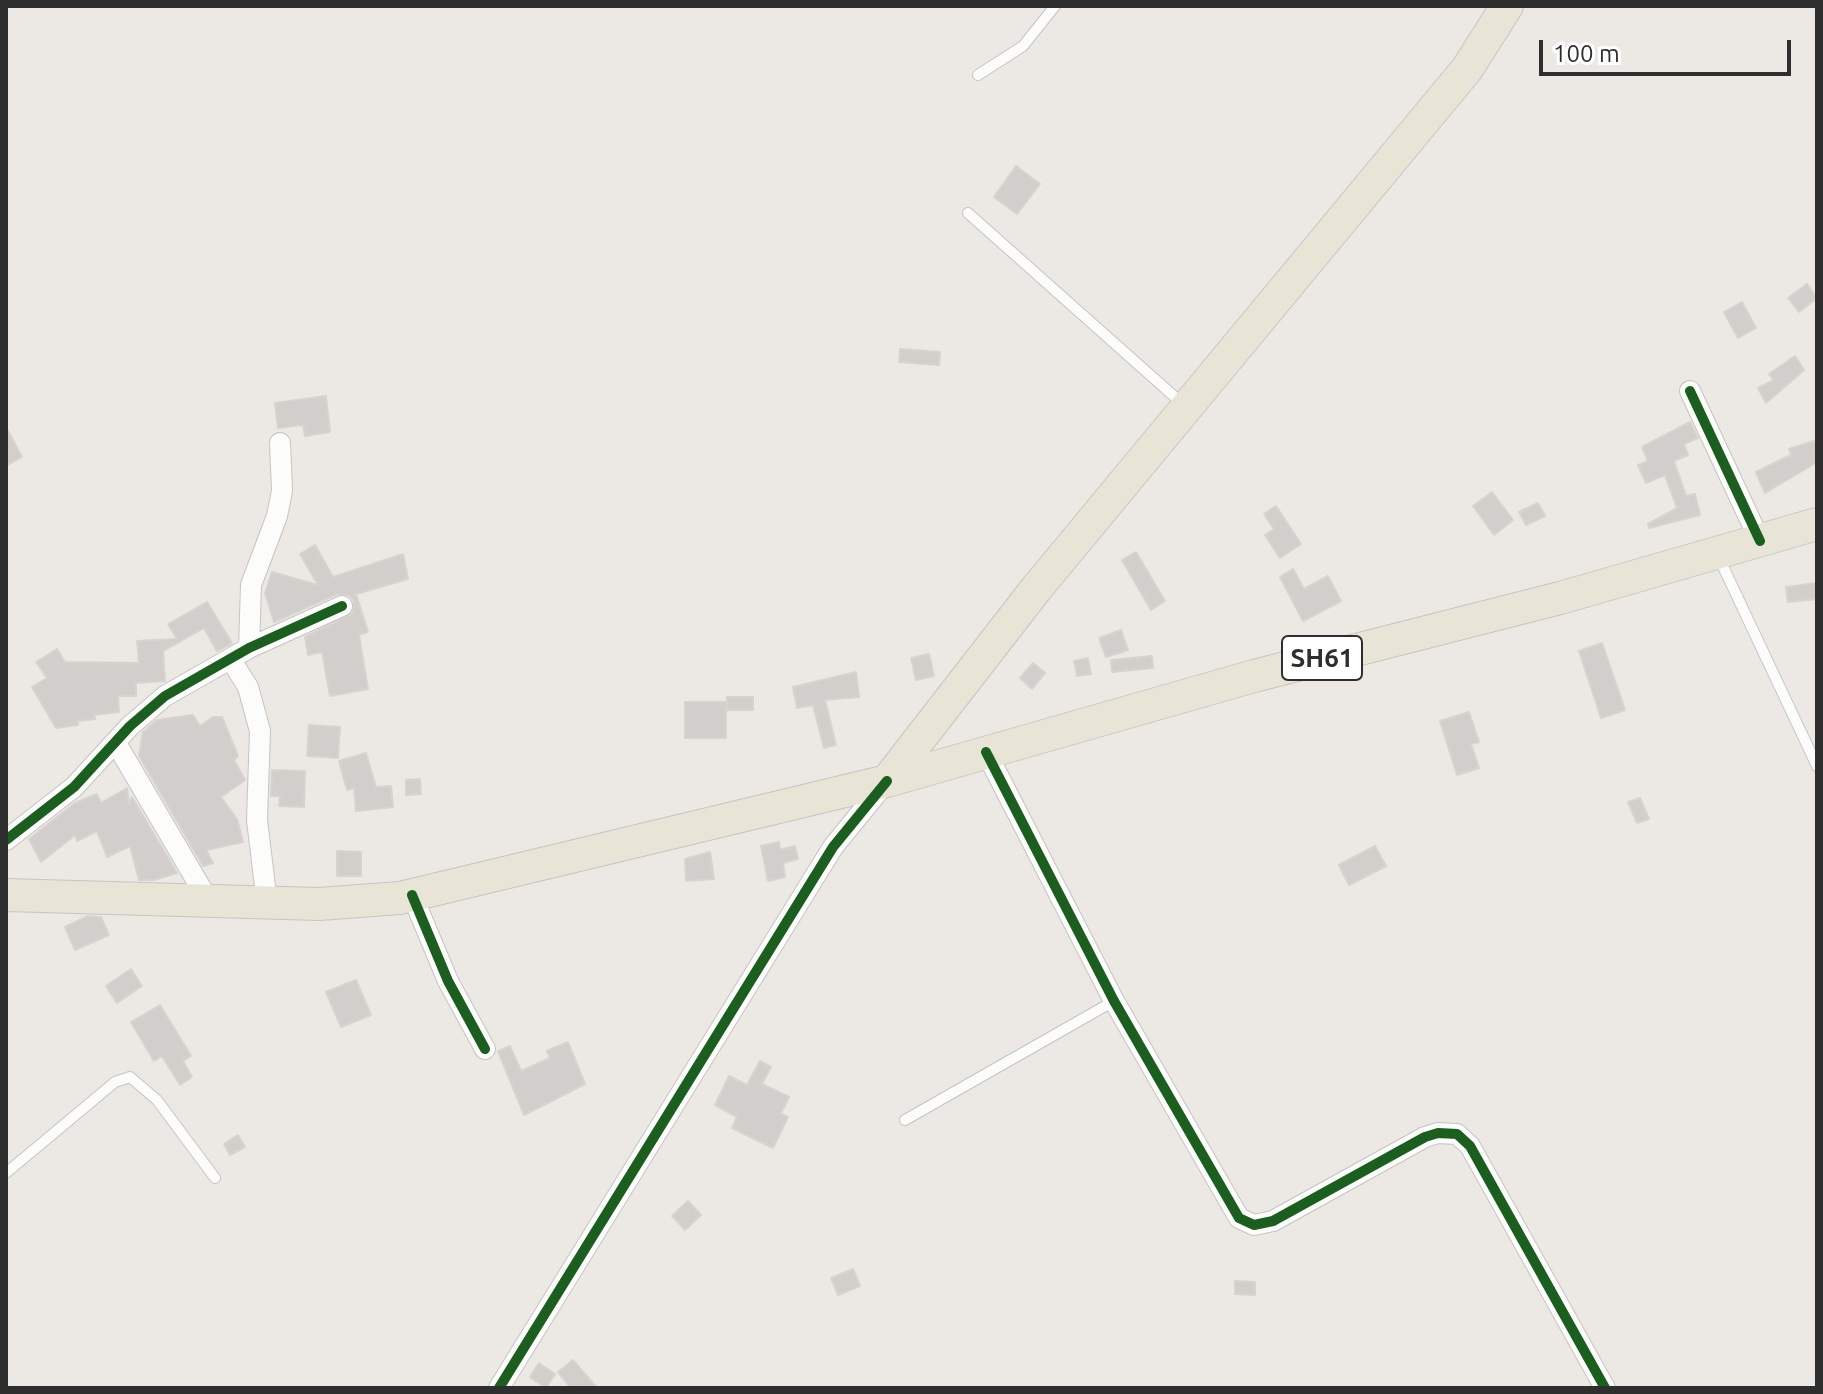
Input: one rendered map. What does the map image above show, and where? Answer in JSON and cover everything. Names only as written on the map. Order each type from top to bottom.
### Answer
[{"type":"main road","points":[[887,781],[1036,589],[1467,69],[1507,6]]},
{"type":"main road","name":"SH61","points":[[6,895],[360,903],[412,895],[887,781],[1270,671],[1718,555],[1817,524]]},
{"type":"street","points":[[1690,391],[1760,541]]},
{"type":"street","points":[[267,903],[257,820],[260,731],[240,654],[251,585],[272,534],[282,491],[280,443]]},
{"type":"street","points":[[6,840],[74,787],[165,696],[240,654],[342,606]]},
{"type":"street","points":[[116,743],[208,900]]},
{"type":"street","points":[[986,752],[1114,1001],[1230,1208],[1246,1223],[1273,1221],[1425,1137],[1448,1132],[1465,1139],[1605,1388]]},
{"type":"street","points":[[499,1388],[833,847],[887,781]]},
{"type":"street","points":[[412,895],[448,981],[485,1049]]},
{"type":"lane","points":[[978,75],[1023,46],[1055,6]]},
{"type":"lane","points":[[968,213],[1186,407]]},
{"type":"lane","points":[[1718,555],[1817,766]]},
{"type":"lane","points":[[905,1120],[1114,1001]]},
{"type":"lane","points":[[6,1173],[115,1082],[130,1077],[157,1100],[215,1178]]},
{"type":"building","points":[[1016,166],[1040,184],[1017,214],[994,197]]},
{"type":"building","points":[[1807,284],[1817,298],[1799,312],[1788,298]]},
{"type":"building","points":[[1742,302],[1756,328],[1738,338],[1724,312]]},
{"type":"building","points":[[900,349],[940,352],[939,365],[899,362]]},
{"type":"building","points":[[1795,356],[1804,370],[1766,403],[1758,388],[1774,380],[1769,374]]},
{"type":"building","points":[[326,396],[330,432],[305,436],[303,425],[278,428],[275,403]]},
{"type":"building","points":[[1690,422],[1698,438],[1684,444],[1688,455],[1674,461],[1686,496],[1695,494],[1700,515],[1649,528],[1648,524],[1677,508],[1665,475],[1646,483],[1638,465],[1648,461],[1642,447]]},
{"type":"building","points":[[6,427],[22,457],[6,466]]},
{"type":"building","points":[[1817,440],[1817,462],[1765,493],[1756,472],[1791,455],[1789,449]]},
{"type":"building","points":[[1492,492],[1513,520],[1494,535],[1473,506]]},
{"type":"building","points":[[1538,503],[1545,516],[1526,525],[1519,512]]},
{"type":"building","points":[[1276,506],[1301,544],[1280,558],[1265,535],[1274,529],[1264,514]]},
{"type":"building","points":[[315,545],[333,577],[403,554],[408,579],[356,594],[368,632],[359,635],[368,689],[330,696],[322,652],[308,655],[305,637],[353,613],[354,601],[349,595],[337,594],[274,622],[265,593],[272,572],[318,585],[300,554]]},
{"type":"building","points":[[1136,552],[1165,601],[1151,610],[1122,560]]},
{"type":"building","points":[[1293,569],[1304,589],[1328,576],[1341,601],[1303,621],[1280,577]]},
{"type":"building","points":[[1817,583],[1817,599],[1788,602],[1786,587]]},
{"type":"building","points":[[207,602],[232,643],[217,651],[204,628],[163,651],[165,681],[136,683],[136,696],[118,696],[119,712],[94,715],[95,719],[78,721],[78,725],[56,728],[32,687],[47,678],[36,662],[57,649],[65,662],[139,663],[137,641],[177,639],[168,624]]},
{"type":"building","points":[[1121,630],[1128,650],[1106,657],[1099,638]]},
{"type":"building","points":[[1602,643],[1625,710],[1601,718],[1579,651]]},
{"type":"building","points":[[929,654],[934,676],[916,680],[911,658]]},
{"type":"building","points":[[1152,656],[1153,668],[1112,672],[1111,660]]},
{"type":"building","points":[[1088,658],[1091,674],[1077,676],[1074,661]]},
{"type":"building","points":[[1033,663],[1045,673],[1032,689],[1020,678]]},
{"type":"building","points":[[856,672],[859,697],[825,700],[836,745],[824,748],[813,705],[797,708],[793,687]]},
{"type":"building","points":[[727,697],[753,697],[753,710],[727,710]]},
{"type":"building","points":[[685,702],[726,702],[726,738],[685,738]]},
{"type":"building","points":[[1469,712],[1479,742],[1471,744],[1479,768],[1457,775],[1440,721]]},
{"type":"building","points":[[193,715],[200,726],[213,717],[222,717],[238,756],[234,760],[245,780],[221,797],[237,819],[243,842],[206,850],[213,863],[203,866],[139,756],[143,732],[157,720]]},
{"type":"building","points":[[309,725],[340,727],[338,758],[307,756]]},
{"type":"building","points":[[366,753],[376,787],[391,786],[393,807],[356,811],[354,788],[347,790],[339,761]]},
{"type":"building","points":[[272,770],[305,771],[304,807],[279,806],[280,796],[271,796]]},
{"type":"building","points":[[420,779],[421,794],[406,795],[406,780]]},
{"type":"building","points":[[127,788],[129,804],[132,797],[177,873],[154,880],[139,880],[130,846],[107,857],[97,831],[77,841],[75,835],[41,862],[29,839],[75,803],[97,794],[101,803]]},
{"type":"building","points":[[1640,798],[1649,819],[1637,823],[1628,802]]},
{"type":"building","points":[[779,842],[780,850],[795,846],[798,859],[783,863],[785,877],[768,881],[761,846]]},
{"type":"building","points":[[1375,846],[1386,866],[1349,885],[1339,865]]},
{"type":"building","points":[[337,851],[361,852],[361,876],[337,876]]},
{"type":"building","points":[[710,852],[714,879],[686,881],[685,859]]},
{"type":"building","points":[[88,916],[101,917],[109,935],[75,950],[65,927]]},
{"type":"building","points":[[131,969],[142,986],[117,1003],[106,986]]},
{"type":"building","points":[[356,980],[371,1015],[341,1027],[326,992]]},
{"type":"building","points":[[160,1005],[191,1056],[183,1061],[192,1077],[180,1085],[162,1056],[154,1061],[131,1022]]},
{"type":"building","points":[[568,1042],[585,1084],[524,1115],[498,1051],[510,1046],[521,1071],[550,1058],[547,1051]]},
{"type":"building","points":[[760,1061],[771,1067],[762,1084],[789,1097],[781,1113],[788,1117],[773,1148],[732,1128],[737,1117],[715,1105],[729,1076],[747,1085]]},
{"type":"building","points":[[238,1135],[245,1147],[230,1155],[224,1144]]},
{"type":"building","points":[[688,1201],[701,1215],[685,1230],[672,1216]]},
{"type":"building","points":[[853,1269],[860,1286],[838,1295],[831,1278]]},
{"type":"building","points":[[1235,1281],[1255,1282],[1255,1295],[1235,1294]]},
{"type":"building","points":[[573,1360],[597,1388],[571,1388],[558,1372]]},
{"type":"building","points":[[539,1363],[555,1374],[546,1388],[530,1377]]},
{"type":"cycle path","points":[[1690,391],[1760,541]]},
{"type":"cycle path","points":[[6,840],[74,787],[130,726],[165,696],[249,648],[342,606]]},
{"type":"cycle path","points":[[986,752],[1114,1001],[1239,1218],[1254,1225],[1273,1221],[1425,1137],[1438,1133],[1457,1134],[1470,1146],[1605,1388]]},
{"type":"cycle path","points":[[499,1388],[833,847],[887,781]]},
{"type":"cycle path","points":[[412,895],[448,981],[485,1049]]}]
